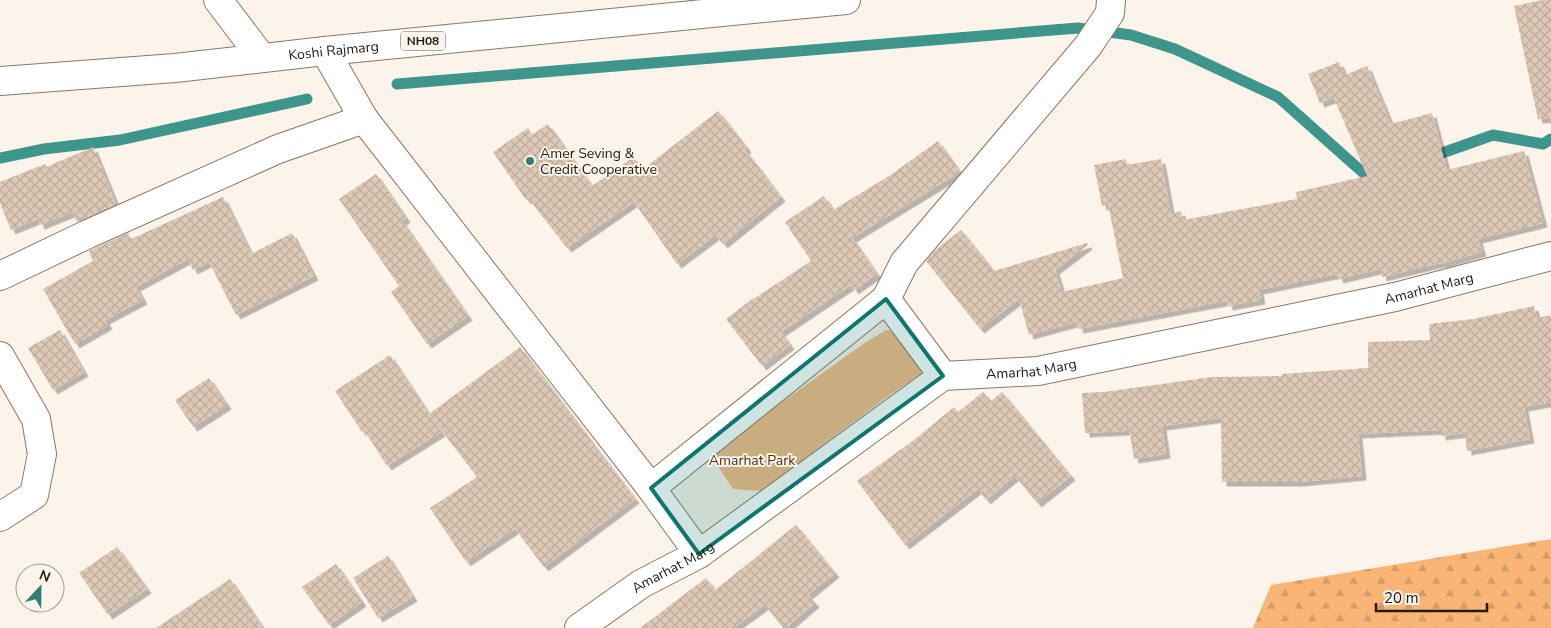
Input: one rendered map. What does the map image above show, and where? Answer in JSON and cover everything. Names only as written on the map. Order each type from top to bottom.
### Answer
[{"type":"street","points":[[218,0],[262,58]]},
{"type":"street","name":"Koshi Rajmarg","points":[[0,82],[174,68],[325,51],[846,0]]},
{"type":"street","points":[[650,488],[886,299],[904,263],[1088,46],[1111,6]]},
{"type":"street","points":[[325,51],[364,119],[699,554]]},
{"type":"street","points":[[0,276],[88,234],[278,149],[364,119]]},
{"type":"street","name":"Amarhat Marg","points":[[579,628],[641,584],[699,554],[943,376],[1038,371],[1395,297],[1551,256]]},
{"type":"street","points":[[886,299],[943,376]]},
{"type":"street","points":[[0,356],[36,419],[42,454],[34,495],[0,517]]},
{"type":"street","points":[[612,628],[641,584]]},
{"type":"highlighted area","points":[[886,299],[943,376],[699,554],[651,488]]},
{"type":"green space","name":"Amarhat Park","points":[[886,330],[905,331],[928,369],[887,397],[761,491],[733,489],[714,460],[719,447],[866,342]]},
{"type":"green space","points":[[1551,539],[1551,628],[1253,628],[1271,585]]},
{"type":"building","points":[[1551,0],[1551,118],[1538,119],[1514,6]]},
{"type":"building","points":[[1339,62],[1345,75],[1367,66],[1391,124],[1432,113],[1447,170],[1524,151],[1543,223],[1478,239],[1482,252],[1382,277],[1381,269],[1339,279],[1337,274],[1259,290],[1261,300],[1228,306],[1227,301],[1079,329],[1077,322],[1029,335],[1019,299],[980,329],[926,261],[934,251],[961,230],[994,271],[1087,243],[1088,245],[1055,270],[1062,292],[1123,278],[1108,204],[1102,206],[1094,165],[1126,159],[1127,165],[1161,159],[1171,214],[1181,211],[1183,220],[1297,199],[1296,192],[1367,176],[1334,98],[1320,103],[1308,74]]},
{"type":"building","points":[[718,111],[747,148],[745,150],[781,197],[723,244],[716,235],[677,264],[634,202],[567,248],[528,198],[526,200],[493,152],[528,128],[532,135],[548,124],[592,186],[634,157],[643,169]]},
{"type":"building","points":[[938,141],[960,172],[852,238],[877,274],[854,290],[851,285],[781,332],[790,345],[762,366],[726,319],[755,297],[811,261],[785,222],[824,196],[833,210],[889,176]]},
{"type":"building","points":[[93,147],[116,204],[77,222],[73,212],[40,225],[38,219],[11,230],[0,203],[0,182],[45,164],[46,167]]},
{"type":"building","points":[[376,174],[406,218],[402,221],[468,316],[427,344],[391,292],[399,286],[339,199]]},
{"type":"building","points":[[223,197],[251,254],[292,233],[314,276],[236,315],[209,262],[193,270],[188,259],[136,287],[143,300],[105,320],[108,325],[75,344],[43,289],[93,261],[89,251],[128,233],[131,239]]},
{"type":"building","points":[[1534,306],[1537,318],[1551,315],[1551,402],[1524,407],[1530,439],[1467,451],[1465,433],[1441,436],[1441,430],[1358,434],[1362,476],[1299,482],[1222,482],[1221,418],[1162,426],[1166,454],[1134,459],[1129,428],[1125,431],[1085,433],[1082,393],[1104,392],[1212,377],[1282,376],[1282,374],[1368,368],[1368,342],[1430,340],[1429,324],[1473,319]]},
{"type":"building","points":[[60,330],[84,372],[53,390],[28,348]]},
{"type":"building","points":[[520,347],[635,499],[544,567],[515,529],[466,562],[430,508],[477,477],[429,414]]},
{"type":"building","points":[[390,355],[441,432],[387,466],[364,430],[362,432],[335,391]]},
{"type":"building","points":[[209,378],[227,405],[193,427],[175,400]]},
{"type":"building","points":[[983,392],[991,401],[1002,392],[1071,476],[1037,503],[1015,476],[986,500],[978,489],[905,545],[857,481],[914,440],[954,407],[958,412]]},
{"type":"building","points":[[796,525],[835,573],[808,595],[815,603],[786,628],[783,628],[765,605],[733,628],[640,628],[706,578],[715,590]]},
{"type":"building","points":[[117,547],[147,589],[108,615],[79,573]]},
{"type":"building","points":[[388,556],[413,597],[378,618],[353,578]]},
{"type":"building","points":[[336,564],[362,602],[329,625],[302,587]]},
{"type":"building","points":[[230,579],[263,628],[156,628]]},
{"type":"waterway","points":[[397,84],[1078,28],[1131,35],[1175,49],[1278,97],[1369,178],[1380,174]]},
{"type":"waterway","points":[[0,158],[44,149],[120,140],[307,99]]},
{"type":"waterway","points":[[1428,158],[1493,135],[1543,144],[1551,139]]},
{"type":"place","name":"Amer Seving & Credit Cooperative","points":[[530,161]]}]
